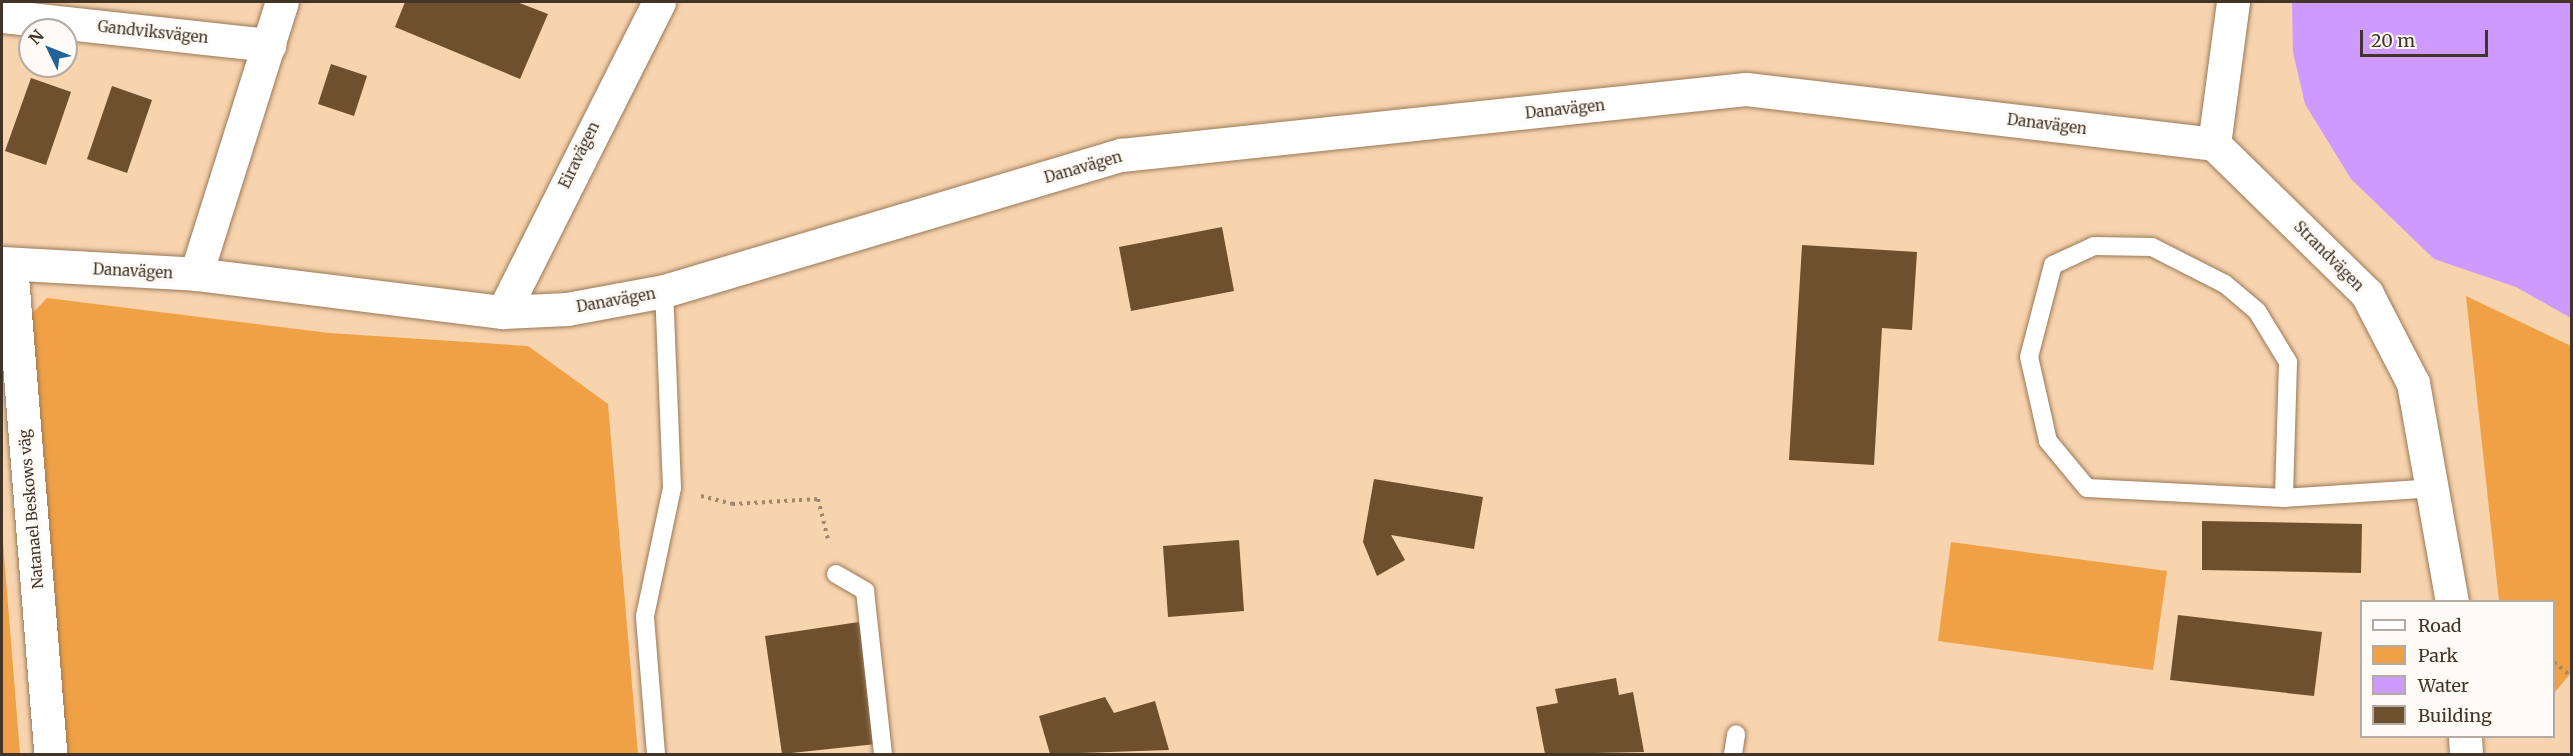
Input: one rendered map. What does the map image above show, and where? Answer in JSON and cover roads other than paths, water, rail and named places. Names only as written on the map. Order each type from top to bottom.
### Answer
[{"type":"street","points":[[196,274],[282,2]]},
{"type":"street","name":"Eiravägen","points":[[503,312],[659,2]]},
{"type":"street","points":[[2214,144],[2234,2]]},
{"type":"street","name":"Gandviksvägen","points":[[2,16],[269,45]]},
{"type":"street","name":"Danavägen","points":[[6,264],[196,274],[503,312],[567,309],[664,291],[1120,155],[1746,89],[2214,144]]},
{"type":"street","name":"Strandvägen","points":[[2214,144],[2367,294],[2413,383],[2436,488],[2452,600]]},
{"type":"street","name":"Natanael Beskows väg","points":[[6,264],[50,754]]},
{"type":"street","points":[[2465,738],[2466,754]]},
{"type":"lane","points":[[2284,498],[2288,362],[2257,311],[2225,284],[2152,247],[2094,246],[2053,266],[2029,357],[2048,441],[2087,488],[2284,498],[2436,488]]},
{"type":"lane","points":[[656,754],[645,616],[672,488],[664,291]]},
{"type":"lane","points":[[836,574],[865,591],[883,754]]},
{"type":"lane","points":[[1733,754],[1736,734]]},
{"type":"water","points":[[2292,2],[2571,2],[2571,318],[2516,287],[2434,259],[2351,179],[2305,104],[2293,52]]}]
